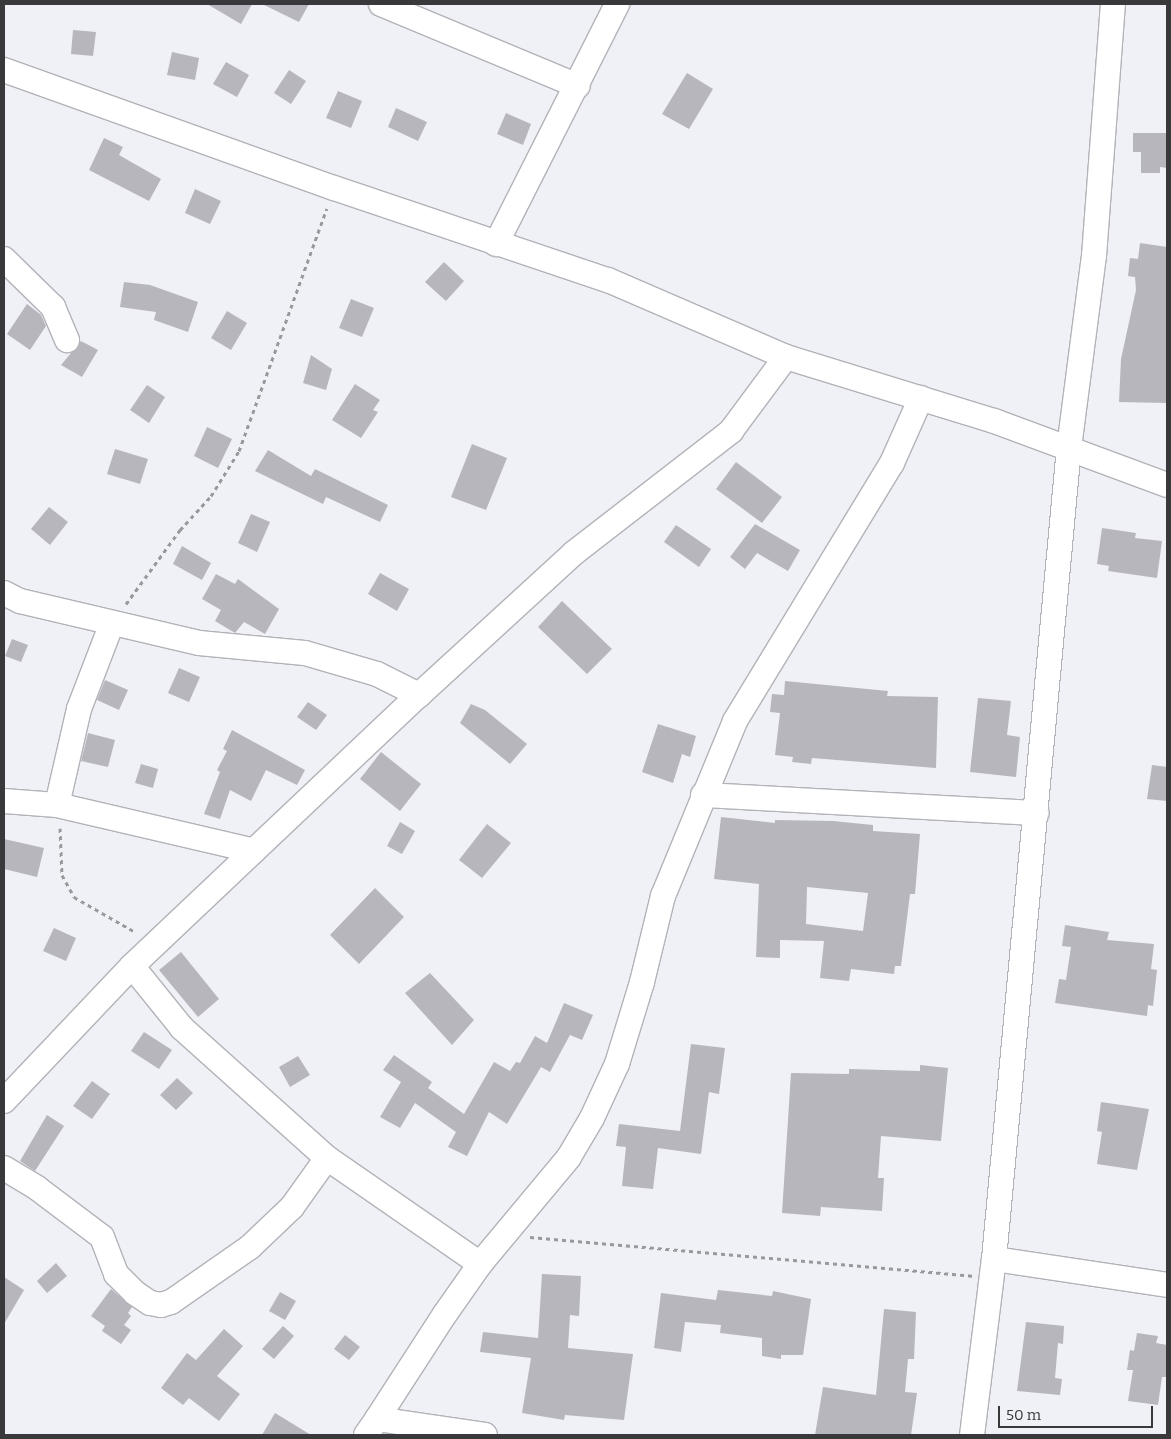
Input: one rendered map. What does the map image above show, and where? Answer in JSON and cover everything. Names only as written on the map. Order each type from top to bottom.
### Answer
[{"type":"street","points":[[381,4],[578,86]]},
{"type":"street","points":[[496,244],[578,86],[617,4]]},
{"type":"street","points":[[972,1435],[993,1268],[1037,813],[1069,448],[1094,256],[1114,4]]},
{"type":"street","points":[[4,70],[334,188],[496,244],[608,280],[786,357],[921,398],[1069,448],[1167,485]]},
{"type":"street","points":[[4,259],[53,307],[67,340]]},
{"type":"street","points":[[4,1102],[132,966],[419,695],[574,553],[731,431],[786,357]]},
{"type":"street","points":[[484,1435],[372,1427],[480,1264],[569,1157],[592,1118],[617,1064],[642,982],[663,896],[735,721],[892,463],[921,398]]},
{"type":"street","points":[[4,593],[20,601],[199,643],[305,653],[377,674],[419,695]]},
{"type":"street","points":[[57,804],[79,709],[112,623]]},
{"type":"street","points":[[703,795],[1037,813]]},
{"type":"street","points":[[4,801],[57,804],[254,851]]},
{"type":"street","points":[[132,966],[182,1028],[327,1158],[480,1264]]},
{"type":"street","points":[[4,1168],[37,1188],[102,1237],[116,1274],[135,1293],[150,1303],[161,1305],[172,1302],[250,1247],[292,1207],[327,1158]]},
{"type":"street","points":[[993,1268],[1167,1285]]},
{"type":"path","points":[[112,623],[180,530],[212,496],[239,450],[334,188]]},
{"type":"path","points":[[57,804],[62,875],[66,886],[74,898],[155,944]]},
{"type":"path","points":[[506,1235],[993,1268]]},
{"type":"building","points":[[207,4],[252,4],[241,24]]},
{"type":"building","points":[[262,4],[309,4],[299,22]]},
{"type":"building","points":[[73,30],[96,32],[93,56],[71,54]]},
{"type":"building","points":[[172,52],[199,58],[195,80],[167,75]]},
{"type":"building","points":[[226,62],[249,75],[237,97],[213,84]]},
{"type":"building","points":[[289,70],[306,81],[291,104],[274,93]]},
{"type":"building","points":[[687,73],[713,89],[689,129],[662,114]]},
{"type":"building","points":[[338,91],[362,101],[351,128],[326,118]]},
{"type":"building","points":[[396,108],[427,122],[418,141],[388,127]]},
{"type":"building","points":[[506,113],[531,124],[523,145],[497,134]]},
{"type":"building","points":[[1133,133],[1167,133],[1167,168],[1160,167],[1160,173],[1141,173],[1141,152],[1133,152]]},
{"type":"building","points":[[104,138],[123,147],[119,155],[161,179],[149,201],[89,170]]},
{"type":"building","points":[[195,189],[221,201],[210,224],[185,213]]},
{"type":"building","points":[[1140,243],[1167,247],[1167,403],[1119,402],[1121,359],[1136,290],[1135,277],[1128,276],[1130,258],[1138,259]]},
{"type":"building","points":[[444,262],[464,281],[446,301],[425,282]]},
{"type":"building","points":[[124,282],[150,285],[198,302],[188,332],[154,320],[156,312],[120,307]]},
{"type":"building","points":[[351,299],[374,308],[362,337],[339,328]]},
{"type":"building","points":[[27,304],[41,315],[46,326],[30,350],[7,334]]},
{"type":"building","points":[[227,311],[247,323],[231,350],[211,338]]},
{"type":"building","points":[[81,341],[98,350],[82,377],[61,365]]},
{"type":"building","points":[[311,355],[332,369],[326,390],[303,383]]},
{"type":"building","points":[[355,384],[380,400],[373,410],[378,412],[361,438],[332,420]]},
{"type":"building","points":[[147,385],[165,397],[149,423],[130,410]]},
{"type":"building","points":[[207,427],[232,439],[218,468],[194,456]]},
{"type":"building","points":[[472,444],[507,458],[486,510],[451,497]]},
{"type":"building","points":[[115,449],[148,459],[140,484],[107,474]]},
{"type":"building","points":[[268,450],[311,476],[315,469],[388,505],[380,522],[326,497],[323,504],[255,471]]},
{"type":"building","points":[[736,462],[782,497],[762,523],[716,489]]},
{"type":"building","points":[[49,507],[68,522],[50,545],[31,529]]},
{"type":"building","points":[[251,514],[270,522],[257,552],[238,543]]},
{"type":"building","points":[[755,524],[800,550],[788,571],[757,553],[745,569],[730,557]]},
{"type":"building","points":[[676,525],[711,549],[699,567],[664,542]]},
{"type":"building","points":[[1102,528],[1136,533],[1135,538],[1162,541],[1157,578],[1108,571],[1109,566],[1097,564]]},
{"type":"building","points":[[182,546],[211,563],[202,580],[173,564]]},
{"type":"building","points":[[380,573],[409,589],[397,611],[368,594]]},
{"type":"building","points":[[216,574],[235,584],[238,579],[279,609],[265,634],[244,622],[235,633],[215,621],[221,610],[202,599]]},
{"type":"building","points":[[562,601],[612,649],[587,674],[538,627]]},
{"type":"building","points":[[12,639],[28,645],[21,662],[5,656]]},
{"type":"building","points":[[179,668],[200,677],[189,702],[168,693]]},
{"type":"building","points":[[105,680],[128,690],[119,710],[97,700]]},
{"type":"building","points":[[785,681],[888,691],[887,696],[938,697],[936,768],[812,758],[811,764],[792,762],[793,757],[775,755],[780,713],[770,712],[772,694],[784,695]]},
{"type":"building","points":[[978,698],[1011,701],[1007,735],[1020,737],[1016,777],[970,772]]},
{"type":"building","points":[[308,702],[327,715],[316,730],[297,717]]},
{"type":"building","points":[[471,704],[485,710],[527,744],[510,764],[460,723]]},
{"type":"building","points":[[658,724],[696,736],[690,757],[682,754],[673,783],[642,772]]},
{"type":"building","points":[[232,730],[305,770],[297,785],[266,770],[251,801],[230,790],[220,819],[204,814],[220,772],[217,770],[227,751],[223,749]]},
{"type":"building","points":[[88,733],[115,740],[108,767],[81,761]]},
{"type":"building","points":[[381,752],[421,784],[400,811],[360,779]]},
{"type":"building","points":[[141,764],[158,769],[153,788],[135,783]]},
{"type":"building","points":[[1152,765],[1167,767],[1167,801],[1147,799]]},
{"type":"building","points":[[721,817],[775,823],[775,820],[833,821],[873,825],[873,831],[920,834],[915,894],[910,894],[901,966],[895,966],[894,974],[851,969],[849,981],[820,978],[824,941],[780,940],[780,958],[756,957],[759,884],[714,879]],"holes":[[[807,887],[868,893],[863,931],[806,924]]]},
{"type":"building","points":[[400,822],[415,831],[402,854],[387,846]]},
{"type":"building","points":[[487,824],[511,843],[482,878],[459,860]]},
{"type":"building","points":[[4,839],[44,848],[37,877],[4,869]]},
{"type":"building","points":[[375,888],[404,917],[359,964],[330,935]]},
{"type":"building","points":[[1065,925],[1109,932],[1107,940],[1154,944],[1151,969],[1157,970],[1153,1006],[1148,1005],[1147,1016],[1055,1003],[1059,979],[1066,980],[1071,947],[1062,946]]},
{"type":"building","points":[[54,928],[76,938],[66,961],[43,951]]},
{"type":"building","points":[[181,952],[219,999],[198,1017],[159,970]]},
{"type":"building","points":[[430,973],[474,1020],[452,1045],[405,993]]},
{"type":"building","points":[[564,1003],[593,1015],[582,1040],[570,1035],[550,1072],[541,1067],[507,1124],[489,1112],[467,1156],[448,1147],[456,1132],[415,1103],[400,1128],[380,1117],[401,1082],[383,1070],[394,1055],[432,1082],[428,1088],[464,1114],[494,1062],[510,1071],[516,1062],[520,1063],[535,1036],[547,1043]]},
{"type":"building","points":[[144,1032],[172,1050],[159,1069],[131,1051]]},
{"type":"building","points":[[691,1044],[725,1048],[719,1094],[709,1092],[701,1154],[658,1148],[653,1189],[622,1186],[626,1147],[616,1146],[619,1124],[680,1131]]},
{"type":"building","points":[[298,1056],[310,1075],[290,1087],[279,1067]]},
{"type":"building","points":[[920,1065],[948,1068],[941,1141],[881,1136],[878,1178],[884,1178],[882,1211],[821,1207],[820,1216],[782,1213],[791,1073],[849,1074],[849,1069],[920,1071]]},
{"type":"building","points":[[177,1078],[193,1093],[176,1110],[160,1095]]},
{"type":"building","points":[[92,1081],[110,1094],[92,1119],[73,1106]]},
{"type":"building","points":[[1101,1102],[1149,1109],[1137,1170],[1097,1164],[1102,1132],[1097,1131]]},
{"type":"building","points":[[47,1115],[64,1126],[35,1171],[20,1161]]},
{"type":"building","points":[[56,1263],[67,1276],[47,1293],[37,1281]]},
{"type":"building","points":[[542,1274],[581,1276],[579,1316],[570,1315],[568,1348],[633,1354],[624,1420],[565,1415],[564,1420],[522,1413],[531,1358],[480,1352],[483,1332],[538,1338]]},
{"type":"building","points":[[4,1277],[24,1290],[4,1324]]},
{"type":"building","points":[[111,1289],[132,1307],[128,1313],[131,1316],[124,1325],[131,1330],[121,1344],[102,1331],[105,1326],[91,1316]]},
{"type":"building","points":[[718,1290],[772,1296],[773,1291],[811,1299],[803,1355],[781,1355],[781,1359],[762,1356],[762,1338],[720,1333],[721,1325],[685,1322],[681,1352],[654,1348],[661,1293],[716,1300]]},
{"type":"building","points":[[280,1292],[296,1301],[285,1320],[269,1311]]},
{"type":"building","points":[[884,1309],[916,1312],[914,1359],[908,1359],[905,1392],[917,1393],[911,1435],[815,1435],[823,1387],[876,1395]]},
{"type":"building","points":[[1026,1322],[1064,1326],[1063,1344],[1058,1343],[1055,1378],[1062,1379],[1060,1395],[1017,1391]]},
{"type":"building","points":[[283,1326],[294,1336],[274,1359],[262,1349]]},
{"type":"building","points":[[224,1329],[243,1346],[217,1376],[240,1394],[219,1421],[189,1398],[183,1405],[161,1388],[187,1353],[196,1360]]},
{"type":"building","points":[[1137,1333],[1158,1336],[1156,1343],[1167,1345],[1167,1377],[1162,1377],[1158,1405],[1128,1401],[1133,1370],[1127,1370],[1130,1350],[1134,1351]]},
{"type":"building","points":[[345,1335],[360,1347],[349,1360],[334,1349]]},
{"type":"building","points":[[275,1413],[311,1435],[262,1435]]}]
